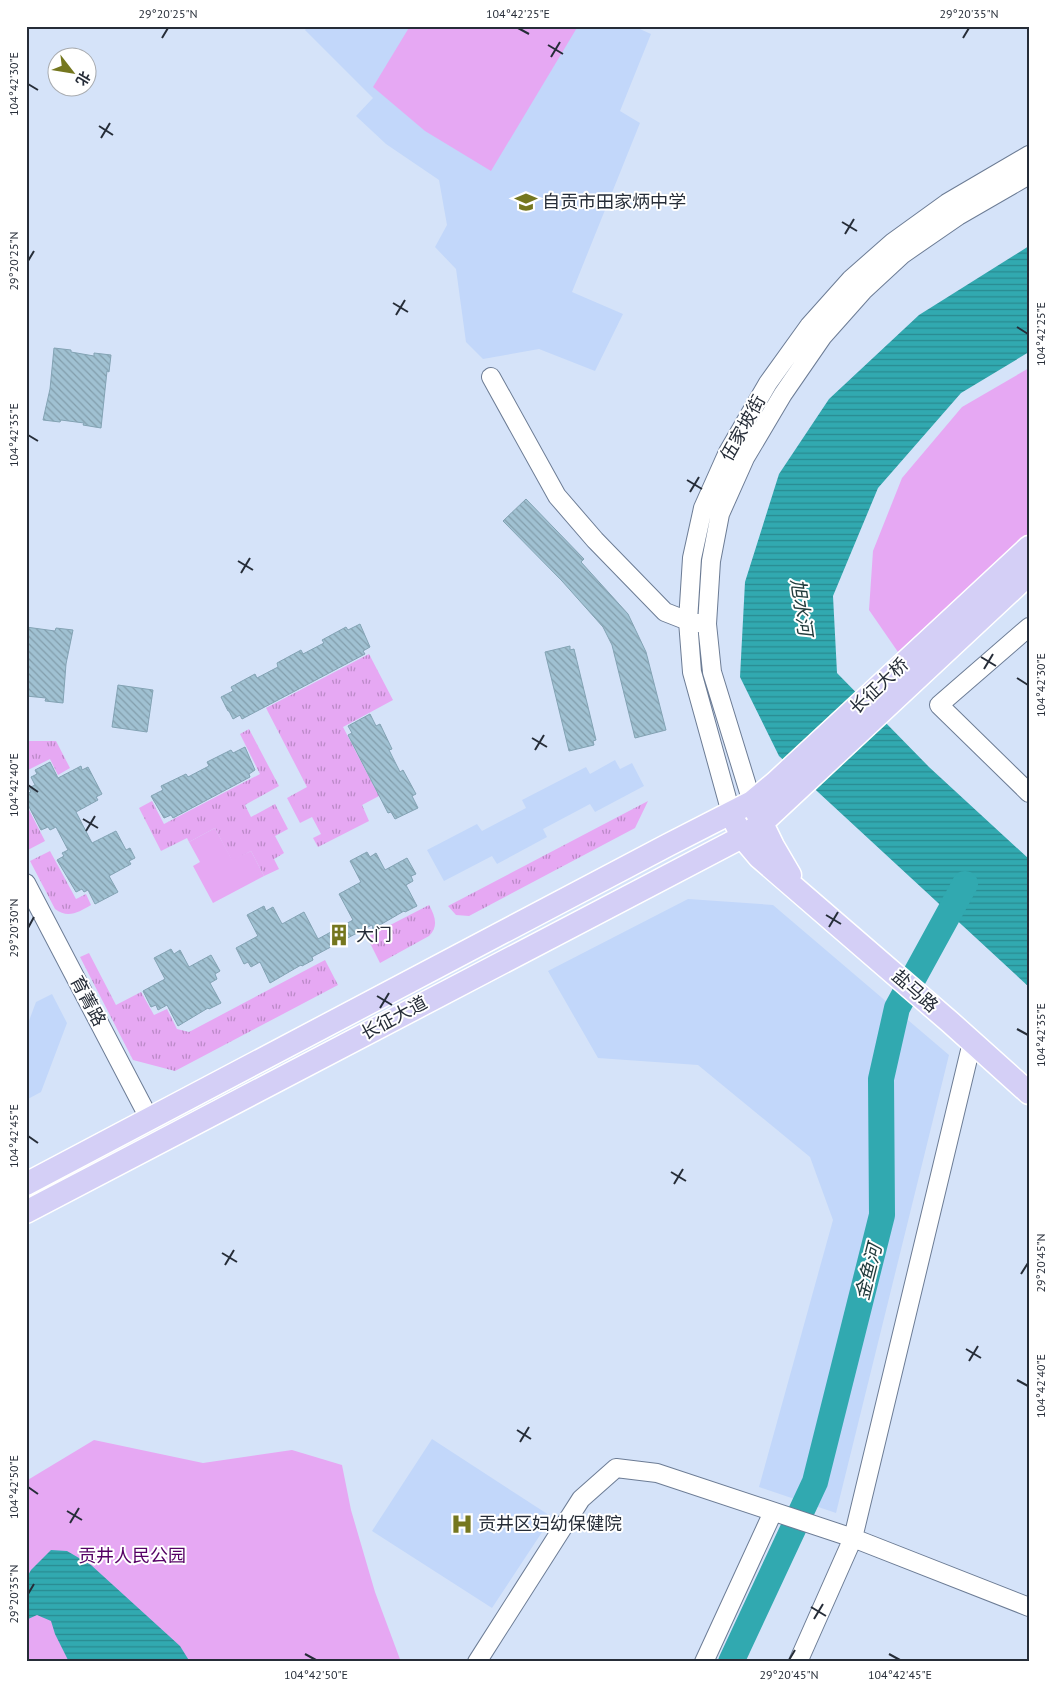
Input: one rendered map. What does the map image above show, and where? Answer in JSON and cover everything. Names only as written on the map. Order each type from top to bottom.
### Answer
[{"type":"main road","points":[[989,598],[1029,547]]},
{"type":"main road","points":[[989,598],[1029,574]]},
{"type":"main road","name":"长征大桥","points":[[782,791],[989,598]]},
{"type":"main road","name":"长征大道","points":[[26,1184],[659,849],[752,802],[782,791]]},
{"type":"main road","name":"长征大道","points":[[26,1212],[742,837],[762,823],[782,791]]},
{"type":"main road","points":[[752,802],[773,846],[800,891]]},
{"type":"main road","name":"盐马路","points":[[731,813],[742,837],[759,857],[1029,1093]]},
{"type":"street","name":"伍家坡街","points":[[731,813],[692,672],[688,621],[692,558],[703,508],[728,452],[768,382],[809,326],[845,286],[893,242],[946,203],[1029,155]]},
{"type":"street","name":"伍家坡街","points":[[752,802],[712,672],[707,624],[711,561],[720,514],[745,458],[782,394],[823,336],[863,291],[903,254],[958,216],[1029,175]]},
{"type":"street","points":[[491,377],[558,496],[595,540],[665,612],[688,621],[707,624]]},
{"type":"street","points":[[1029,627],[940,705],[1029,793]]},
{"type":"street","name":"育菁路","points":[[26,883],[150,1120]]},
{"type":"street","points":[[798,1662],[853,1538],[972,1042]]},
{"type":"street","points":[[477,1662],[581,1499],[616,1468],[656,1473],[853,1538],[1029,1607]]},
{"type":"street","points":[[704,1662],[773,1512]]},
{"type":"shaded area","name":"自贡市田家炳中学","points":[[308,26],[633,26],[651,34],[620,111],[640,123],[572,292],[623,314],[595,371],[539,349],[483,359],[466,342],[456,269],[435,247],[447,225],[439,180],[386,144],[356,116],[373,98],[305,30]]},
{"type":"shaded area","points":[[615,760],[620,769],[632,763],[644,786],[595,812],[590,804],[543,829],[547,837],[497,864],[492,856],[444,881],[427,850],[477,824],[482,831],[526,808],[522,800],[586,767],[590,774]]},
{"type":"shaded area","points":[[688,899],[773,905],[949,1055],[836,1513],[759,1487],[833,1220],[810,1157],[698,1065],[598,1058],[548,971]]},
{"type":"shaded area","points":[[52,994],[67,1023],[41,1092],[26,1100],[26,1029],[36,1002]]},
{"type":"shaded area","name":"贡井区妇幼保健院","points":[[432,1439],[552,1517],[492,1608],[372,1531]]},
{"type":"green space","points":[[410,26],[578,26],[491,171],[425,131],[373,87]]},
{"type":"green space","points":[[1029,368],[1029,534],[898,652],[869,610],[873,551],[902,478],[962,407]]},
{"type":"green space","points":[[369,654],[393,700],[343,727],[379,796],[362,805],[369,821],[318,847],[313,838],[321,834],[312,817],[300,823],[287,798],[307,787],[266,708]]},
{"type":"green space","points":[[249,729],[279,786],[245,805],[251,817],[275,804],[288,829],[275,836],[284,853],[274,859],[279,869],[264,876],[251,851],[232,861],[215,828],[189,842],[187,838],[161,851],[139,808],[152,801],[164,824],[260,774],[240,734]]},
{"type":"green space","points":[[26,741],[56,741],[70,768],[58,775],[50,759],[26,771]]},
{"type":"green space","points":[[648,801],[635,828],[469,916],[456,915],[448,906]]},
{"type":"green space","points":[[26,804],[45,841],[26,851]]},
{"type":"green space","points":[[215,828],[232,860],[251,851],[264,876],[213,903],[193,866],[200,862],[189,842]]},
{"type":"green space","points":[[50,851],[76,899],[86,894],[91,905],[78,912],[69,914],[64,914],[55,909],[30,861]]},
{"type":"green space","points":[[429,905],[433,913],[435,925],[429,936],[380,963],[367,937]]},
{"type":"green space","points":[[89,953],[116,1005],[141,992],[154,1015],[167,1009],[177,1029],[189,1032],[325,960],[338,985],[175,1071],[133,1060],[80,957]]},
{"type":"green space","name":"贡井人民公园","points":[[94,1440],[203,1463],[292,1450],[342,1465],[351,1510],[375,1592],[401,1662],[26,1662],[26,1481]]},
{"type":"water","name":"旭水河","points":[[1029,246],[1029,352],[961,393],[878,488],[833,596],[837,673],[929,767],[1029,859],[1029,987],[779,756],[740,677],[745,582],[779,474],[829,399],[919,315]]},
{"type":"water","points":[[51,1550],[67,1551],[91,1565],[180,1646],[190,1662],[69,1662],[55,1634],[51,1621],[37,1615],[26,1620],[26,1579],[31,1570]]},
{"type":"building","points":[[54,348],[94,356],[94,353],[111,355],[109,372],[107,371],[101,428],[83,425],[84,423],[43,420],[50,389]]},
{"type":"building","points":[[526,499],[584,559],[581,562],[628,614],[646,652],[666,730],[635,738],[612,645],[603,627],[562,581],[503,521]]},
{"type":"building","points":[[360,624],[370,647],[363,651],[365,654],[242,719],[240,715],[233,719],[221,697],[233,691],[231,687],[255,674],[257,678],[278,667],[277,663],[301,650],[303,654],[324,643],[322,640],[346,627],[348,630]]},
{"type":"building","points":[[26,627],[55,631],[56,628],[73,630],[66,664],[63,703],[45,701],[46,698],[26,696]]},
{"type":"building","points":[[570,646],[570,650],[574,649],[596,740],[593,741],[594,745],[569,751],[545,652]]},
{"type":"building","points":[[118,685],[153,690],[147,732],[112,727]]},
{"type":"building","points":[[370,714],[376,726],[380,724],[392,749],[389,750],[400,772],[403,770],[416,794],[412,796],[418,808],[395,819],[391,812],[388,813],[348,735],[352,733],[348,726]]},
{"type":"building","points":[[245,747],[255,770],[249,774],[250,777],[173,818],[171,815],[164,818],[151,796],[163,790],[161,786],[186,774],[188,777],[209,766],[207,762],[231,750],[233,753]]},
{"type":"building","points":[[50,762],[58,778],[81,766],[82,770],[88,767],[102,794],[96,797],[98,800],[76,812],[92,843],[116,831],[126,850],[130,848],[135,858],[129,861],[131,864],[109,876],[118,892],[95,904],[88,890],[84,892],[82,889],[76,892],[57,860],[64,856],[62,853],[68,850],[56,827],[50,830],[48,827],[41,830],[26,801],[26,794],[31,792],[29,788],[35,785],[31,777],[37,774],[35,770]]},
{"type":"building","points":[[367,852],[370,857],[376,853],[385,870],[407,858],[416,874],[411,876],[413,881],[406,885],[417,906],[404,911],[373,929],[372,925],[312,957],[313,960],[270,983],[260,962],[251,967],[248,962],[244,964],[236,948],[258,936],[247,915],[264,906],[266,911],[273,907],[282,924],[304,912],[318,939],[353,920],[339,894],[361,882],[350,861]]},
{"type":"building","points":[[171,949],[174,954],[180,950],[189,967],[211,955],[220,971],[215,974],[217,979],[210,983],[221,1003],[208,1008],[178,1026],[167,1005],[158,1010],[156,1005],[151,1007],[143,991],[165,979],[154,958]]},
{"type":"waterway","name":"金鱼河","points":[[731,1662],[815,1482],[882,1215],[881,1079],[897,1008],[965,884]]},
{"type":"place","name":"自贡市田家炳中学","points":[[526,202]]},
{"type":"place","name":"大门","points":[[339,935]]},
{"type":"place","name":"贡井区妇幼保健院","points":[[462,1524]]}]
